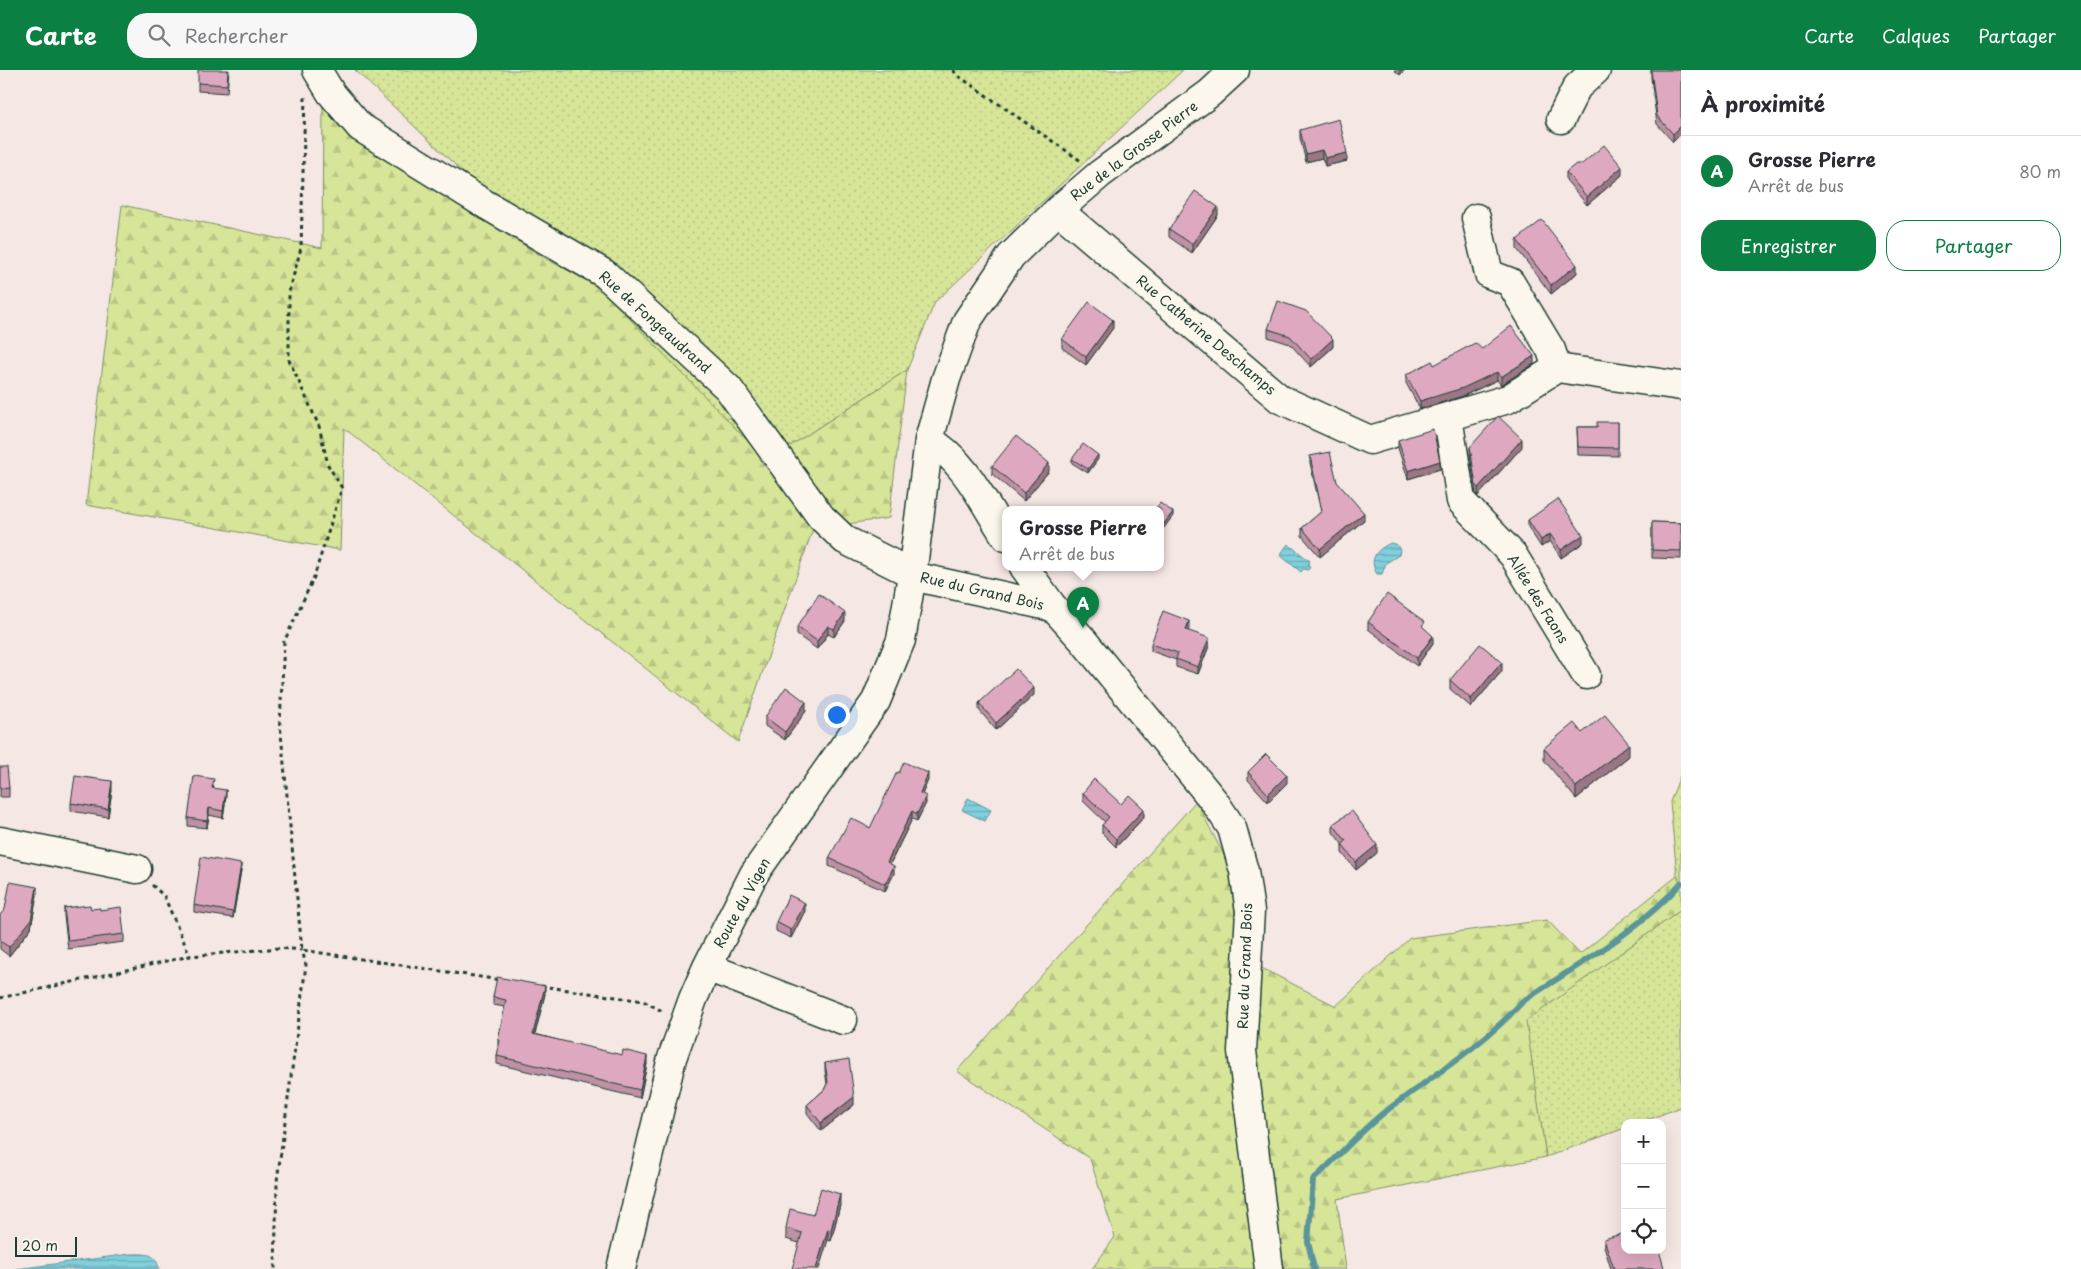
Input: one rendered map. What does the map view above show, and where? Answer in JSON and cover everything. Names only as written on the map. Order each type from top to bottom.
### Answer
[{"type":"street","name":"Rue de la Grosse Pierre","points":[[920,503],[929,440],[946,379],[967,321],[1010,256],[1058,210],[1100,174],[1210,93],[1235,70]]},
{"type":"street","points":[[1561,119],[1577,87],[1596,70]]},
{"type":"street","name":"Rue de Fongeaudrand","points":[[311,80],[332,93],[360,127],[483,203],[605,274],[728,388],[821,517],[845,540],[912,575]]},
{"type":"street","name":"Rue Catherine Deschamps","points":[[1058,210],[1280,399],[1370,440],[1508,399],[1557,368]]},
{"type":"street","points":[[1476,218],[1489,274],[1510,282],[1552,350],[1557,368],[1681,386]]},
{"type":"street","name":"Allée des Faons","points":[[1448,417],[1461,502],[1512,555],[1586,675]]},
{"type":"street","points":[[929,440],[958,462],[1002,531]]},
{"type":"street","name":"Route du Vigen","points":[[621,1269],[672,1058],[684,1022],[707,967],[754,874],[876,701],[901,640],[912,575],[920,503]]},
{"type":"street","name":"Rue du Grand Bois","points":[[1027,571],[1053,607],[1082,639],[1214,801],[1232,828],[1244,871],[1250,911],[1242,1051],[1269,1269]]},
{"type":"street","name":"Rue du Grand Bois","points":[[912,575],[931,581],[1053,607]]},
{"type":"street","points":[[0,841],[137,869]]},
{"type":"street","points":[[707,967],[843,1020]]},
{"type":"path","points":[[953,70],[957,75],[1100,174]]},
{"type":"path","points":[[275,1269],[277,1181],[306,965],[302,950],[280,723],[284,642],[314,577],[342,488],[328,465],[319,426],[289,360],[289,292],[301,248],[311,80]]},
{"type":"path","points":[[137,869],[164,896],[190,956]]},
{"type":"path","points":[[0,998],[190,956],[280,948],[507,981]]},
{"type":"path","points":[[536,985],[643,1001],[684,1022]]},
{"type":"green space","points":[[355,70],[1183,70],[935,302],[907,370],[767,461]]},
{"type":"green space","points":[[323,102],[354,140],[548,260],[598,286],[767,461],[907,370],[889,518],[813,529],[738,742],[344,428],[340,550],[86,505],[122,205],[322,248]]},
{"type":"green space","points":[[1681,773],[1681,884],[1677,876],[1670,802]]},
{"type":"green space","points":[[1196,801],[1233,873],[1236,955],[1336,1006],[1410,938],[1547,920],[1580,954],[1677,876],[1681,884],[1681,910],[1526,1021],[1546,1157],[1337,1199],[1346,1269],[1092,1269],[1115,1237],[1090,1159],[957,1071]]},
{"type":"green space","points":[[1681,910],[1681,1107],[1650,1119],[1621,1119],[1621,1129],[1546,1157],[1525,1021]]},
{"type":"water","points":[[1391,543],[1397,545],[1400,550],[1399,555],[1386,563],[1382,574],[1377,574],[1373,564],[1375,556],[1381,548]]},
{"type":"water","points":[[1288,544],[1310,561],[1308,570],[1303,569],[1301,572],[1280,555]]},
{"type":"water","points":[[968,798],[991,810],[985,821],[962,810]]},
{"type":"water","points":[[131,1254],[150,1255],[158,1263],[159,1269],[16,1269]]},
{"type":"building","points":[[198,70],[228,70],[227,85],[198,83]]},
{"type":"building","points":[[1651,70],[1681,70],[1681,126],[1673,134],[1657,116]]},
{"type":"building","points":[[1339,119],[1347,153],[1325,158],[1322,150],[1306,154],[1300,130]]},
{"type":"building","points":[[1604,145],[1622,167],[1587,197],[1566,172],[1576,164],[1582,164]]},
{"type":"building","points":[[1195,191],[1218,207],[1192,244],[1169,229]]},
{"type":"building","points":[[1542,220],[1577,265],[1551,285],[1517,240]]},
{"type":"building","points":[[1278,301],[1306,311],[1333,339],[1311,359],[1290,336],[1268,329]]},
{"type":"building","points":[[1089,302],[1113,320],[1086,357],[1062,339]]},
{"type":"building","points":[[1511,326],[1534,356],[1501,377],[1497,372],[1463,388],[1420,401],[1406,375],[1432,361],[1434,365],[1475,343],[1482,349]]},
{"type":"building","points":[[1498,416],[1522,439],[1478,488],[1476,486],[1470,447]]},
{"type":"building","points":[[1597,422],[1618,422],[1618,448],[1578,447],[1577,427],[1597,427]]},
{"type":"building","points":[[1433,429],[1440,461],[1408,471],[1398,440]]},
{"type":"building","points":[[1016,436],[1049,463],[1024,493],[992,466]]},
{"type":"building","points":[[1083,444],[1098,455],[1088,469],[1072,459]]},
{"type":"building","points":[[1330,452],[1337,482],[1364,513],[1320,549],[1302,528],[1322,511],[1310,456]]},
{"type":"building","points":[[1558,499],[1583,535],[1561,550],[1550,534],[1541,540],[1528,520]]},
{"type":"building","points":[[1160,503],[1173,512],[1164,524],[1164,506],[1158,506]]},
{"type":"building","points":[[1652,522],[1681,523],[1681,551],[1652,550]]},
{"type":"building","points":[[819,594],[845,613],[834,629],[828,626],[817,641],[797,627]]},
{"type":"building","points":[[1387,594],[1425,622],[1422,626],[1433,636],[1417,658],[1368,622]]},
{"type":"building","points":[[1163,611],[1189,621],[1186,630],[1209,638],[1198,667],[1176,659],[1178,653],[1151,644]]},
{"type":"building","points":[[1480,644],[1502,662],[1471,699],[1450,680]]},
{"type":"building","points":[[1016,669],[1034,688],[996,723],[979,703]]},
{"type":"building","points":[[786,687],[806,702],[785,732],[765,717]]},
{"type":"building","points":[[1605,715],[1629,744],[1576,787],[1544,748],[1574,723],[1582,733]]},
{"type":"building","points":[[1266,754],[1287,775],[1268,794],[1248,772]]},
{"type":"building","points":[[904,762],[928,773],[920,793],[926,796],[917,814],[912,811],[887,862],[894,866],[885,884],[829,858],[851,818],[870,828],[897,772],[899,773]]},
{"type":"building","points":[[0,767],[7,767],[9,788],[0,789]]},
{"type":"building","points":[[75,776],[112,781],[108,809],[71,803]]},
{"type":"building","points":[[194,776],[214,779],[212,788],[226,790],[223,811],[209,808],[207,821],[188,818]]},
{"type":"building","points":[[1094,779],[1121,804],[1129,795],[1144,809],[1116,839],[1102,825],[1109,817],[1083,793]]},
{"type":"building","points":[[1352,811],[1377,845],[1356,862],[1342,845],[1346,841],[1333,824]]},
{"type":"building","points":[[201,857],[241,864],[233,912],[194,905]]},
{"type":"building","points":[[10,882],[37,887],[31,920],[9,947],[0,941],[0,915],[5,909]]},
{"type":"building","points":[[789,895],[805,903],[791,930],[776,922]]},
{"type":"building","points":[[90,905],[91,909],[100,908],[100,910],[121,907],[124,934],[68,941],[64,908]]},
{"type":"building","points":[[497,977],[545,986],[533,1034],[622,1055],[623,1050],[647,1056],[640,1090],[497,1056],[500,1040],[498,1040],[506,1000],[493,997]]},
{"type":"building","points":[[849,1059],[854,1097],[821,1123],[807,1105],[824,1090],[828,1082],[825,1063]]},
{"type":"building","points":[[821,1188],[840,1194],[831,1230],[828,1229],[816,1269],[792,1269],[802,1233],[786,1228],[790,1209],[813,1215]]},
{"type":"building","points":[[1621,1234],[1621,1254],[1660,1254],[1664,1268],[1614,1269],[1604,1239]]},
{"type":"waterway","points":[[1314,1269],[1308,1242],[1313,1180],[1377,1119],[1475,1046],[1523,1001],[1606,947],[1646,917],[1681,883]]},
{"type":"place","name":"Grosse Pierre","points":[[1083,628]]}]
